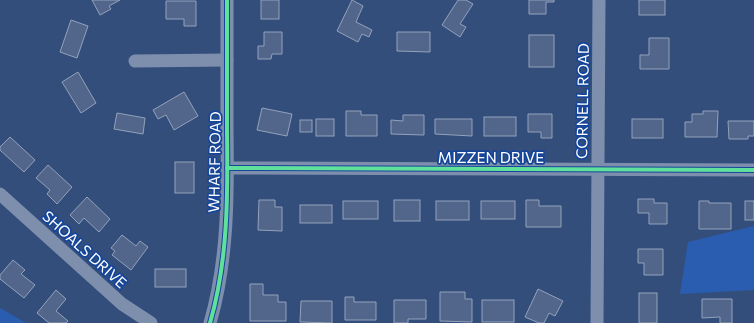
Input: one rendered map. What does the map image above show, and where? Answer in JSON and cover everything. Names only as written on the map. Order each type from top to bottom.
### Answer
[{"type":"street","name":"WHARF ROAD","points":[[210,323],[219,290],[222,271],[228,168],[226,60],[227,0]]},
{"type":"street","name":"CORNELL ROAD","points":[[597,323],[599,0]]},
{"type":"street","points":[[135,61],[226,60]]},
{"type":"street","name":"MIZZEN DRIVE","points":[[228,168],[754,170]]},
{"type":"street","name":"SHOALS DRIVE","points":[[0,194],[122,304],[152,323]]},
{"type":"shaded area","points":[[754,226],[754,290],[680,294],[688,242]]},
{"type":"shaded area","points":[[0,308],[26,323],[0,323]]},
{"type":"building","points":[[92,0],[120,0],[109,6],[111,9],[100,15]]},
{"type":"building","points":[[261,0],[279,0],[279,19],[261,19]]},
{"type":"building","points":[[352,0],[363,6],[356,22],[372,30],[369,37],[362,34],[358,42],[337,31]]},
{"type":"building","points":[[458,0],[466,0],[473,4],[460,24],[466,27],[460,37],[442,25]]},
{"type":"building","points":[[529,0],[554,0],[554,2],[546,2],[546,14],[529,14]]},
{"type":"building","points":[[639,0],[665,0],[665,15],[639,15]]},
{"type":"building","points":[[166,1],[196,1],[196,26],[184,26],[184,19],[166,19]]},
{"type":"building","points":[[71,20],[88,26],[77,58],[60,52]]},
{"type":"building","points":[[264,32],[282,32],[282,54],[272,54],[271,59],[258,59],[258,46],[264,46]]},
{"type":"building","points":[[397,32],[430,32],[430,52],[397,51]]},
{"type":"building","points":[[529,35],[554,35],[554,67],[529,67]]},
{"type":"building","points":[[649,38],[669,38],[669,69],[640,69],[640,55],[649,55]]},
{"type":"building","points":[[78,72],[96,103],[81,113],[62,82]]},
{"type":"building","points":[[184,92],[198,116],[174,130],[166,115],[158,119],[153,110]]},
{"type":"building","points":[[262,108],[292,114],[287,136],[257,130]]},
{"type":"building","points":[[346,111],[361,111],[361,115],[377,115],[377,136],[346,136]]},
{"type":"building","points":[[703,111],[718,111],[717,137],[685,137],[685,122],[692,122],[692,114],[703,114]]},
{"type":"building","points":[[117,113],[145,118],[143,134],[114,129]]},
{"type":"building","points":[[528,114],[552,114],[552,138],[541,138],[541,132],[528,132]]},
{"type":"building","points":[[403,115],[424,115],[424,135],[391,134],[391,120],[403,121]]},
{"type":"building","points":[[484,117],[516,117],[516,136],[484,136]]},
{"type":"building","points":[[316,119],[334,119],[334,136],[316,136]]},
{"type":"building","points":[[435,119],[472,119],[472,136],[435,134]]},
{"type":"building","points":[[632,119],[663,119],[663,138],[632,138]]},
{"type":"building","points":[[300,120],[312,120],[312,132],[300,132]]},
{"type":"building","points":[[728,121],[754,121],[754,136],[748,136],[748,139],[729,139]]},
{"type":"building","points":[[10,137],[35,160],[24,172],[0,150],[0,147]]},
{"type":"building","points":[[175,162],[194,162],[194,193],[175,193]]},
{"type":"building","points":[[48,165],[72,187],[57,204],[47,194],[50,190],[36,178]]},
{"type":"building","points":[[87,197],[110,219],[99,232],[84,218],[79,224],[70,215]]},
{"type":"building","points":[[638,199],[654,199],[654,203],[667,203],[667,224],[649,224],[649,213],[638,213]]},
{"type":"building","points":[[259,200],[275,200],[275,207],[282,207],[282,231],[258,230]]},
{"type":"building","points":[[394,200],[420,200],[420,221],[394,221]]},
{"type":"building","points":[[526,200],[539,200],[539,206],[561,206],[561,227],[526,227]]},
{"type":"building","points":[[343,201],[378,201],[378,219],[343,219]]},
{"type":"building","points":[[436,201],[469,201],[469,220],[436,220]]},
{"type":"building","points":[[481,201],[515,201],[515,219],[481,219]]},
{"type":"building","points":[[699,201],[709,201],[709,203],[731,203],[731,229],[699,229]]},
{"type":"building","points":[[745,201],[754,201],[754,220],[745,220]]},
{"type":"building","points":[[300,205],[332,205],[332,223],[300,223]]},
{"type":"building","points":[[122,235],[136,246],[140,241],[148,247],[131,270],[112,255],[115,251],[111,248]]},
{"type":"building","points":[[638,249],[663,249],[663,275],[644,275],[644,263],[638,263]]},
{"type":"building","points":[[13,260],[25,270],[21,274],[35,285],[24,298],[0,279],[0,275]]},
{"type":"building","points":[[155,269],[186,269],[186,287],[155,287]]},
{"type":"building","points":[[250,284],[263,284],[263,295],[278,295],[278,302],[286,302],[286,321],[250,321]]},
{"type":"building","points":[[538,289],[563,301],[555,316],[549,313],[544,323],[539,323],[525,317]]},
{"type":"building","points":[[56,290],[66,299],[56,311],[68,321],[66,323],[49,323],[37,313]]},
{"type":"building","points":[[440,292],[465,292],[465,299],[472,299],[472,322],[440,321]]},
{"type":"building","points":[[639,293],[657,293],[657,323],[639,323]]},
{"type":"building","points":[[345,297],[354,297],[354,302],[376,302],[376,320],[345,320]]},
{"type":"building","points":[[702,299],[732,299],[732,323],[720,323],[720,317],[702,318]]},
{"type":"building","points":[[394,300],[426,300],[426,319],[408,319],[408,323],[394,323]]},
{"type":"building","points":[[482,300],[514,300],[514,322],[482,322]]},
{"type":"building","points":[[301,301],[332,301],[332,323],[300,322]]},
{"type":"cycle path","points":[[210,323],[216,300],[224,252],[226,228],[227,0]]},
{"type":"cycle path","points":[[227,168],[754,170]]}]
